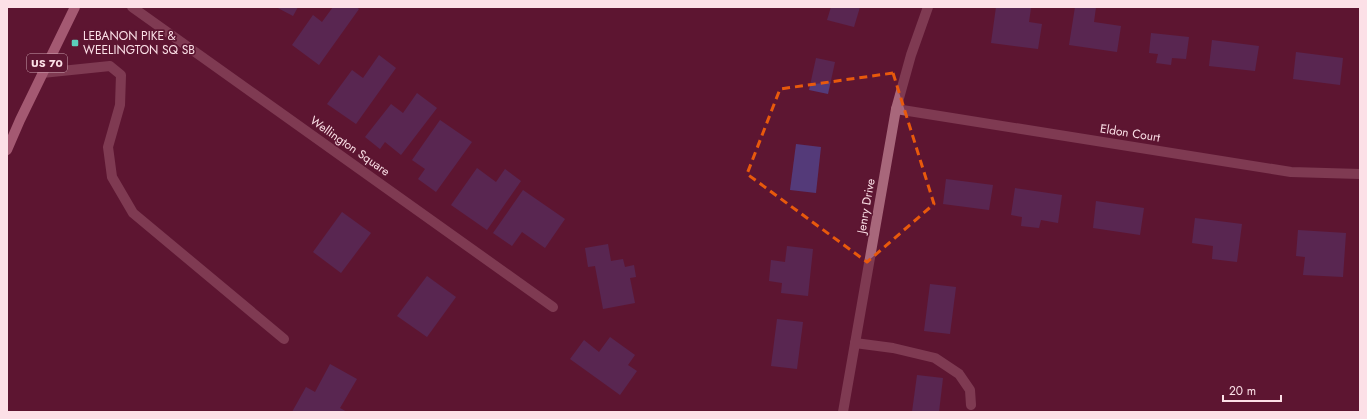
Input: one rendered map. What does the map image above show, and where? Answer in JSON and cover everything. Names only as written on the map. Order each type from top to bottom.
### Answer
[{"type":"main road","name":"US 70","points":[[7,150],[42,73],[75,7]]},
{"type":"street","name":"Wellington Square","points":[[132,7],[553,307]]},
{"type":"street","name":"Jenry Drive","points":[[843,412],[896,109],[911,55],[928,7]]},
{"type":"street","points":[[42,73],[110,66],[121,75],[120,105],[108,147],[112,177],[132,213],[284,339]]},
{"type":"street","name":"Eldon Court","points":[[896,109],[1291,172],[1360,174]]},
{"type":"street","points":[[855,343],[893,348],[935,358],[959,374],[970,390],[971,405]]},
{"type":"highlighted area","points":[[893,73],[934,204],[867,262],[747,174],[780,89]]},
{"type":"building","points":[[276,7],[298,7],[293,16]]},
{"type":"building","points":[[333,7],[356,7],[359,9],[319,65],[292,45],[313,15],[322,22]]},
{"type":"building","points":[[831,7],[860,7],[854,27],[827,20]]},
{"type":"building","points":[[996,7],[1031,8],[1029,22],[1042,24],[1038,49],[991,43]]},
{"type":"building","points":[[1075,7],[1096,7],[1094,22],[1121,26],[1117,52],[1069,45]]},
{"type":"building","points":[[1151,33],[1189,37],[1186,59],[1172,58],[1171,65],[1156,63],[1158,54],[1149,53]]},
{"type":"building","points":[[1212,40],[1259,46],[1255,71],[1209,66]]},
{"type":"building","points":[[1296,52],[1343,58],[1340,85],[1293,79]]},
{"type":"building","points":[[379,55],[396,68],[356,124],[327,104],[352,70],[363,78]]},
{"type":"building","points":[[816,58],[835,62],[828,94],[809,90]]},
{"type":"building","points":[[417,93],[437,108],[401,155],[385,142],[380,149],[365,137],[391,104],[403,113]]},
{"type":"building","points":[[440,120],[472,142],[436,192],[418,179],[425,169],[412,160]]},
{"type":"building","points":[[796,144],[821,147],[816,193],[790,190]]},
{"type":"building","points":[[477,168],[496,182],[505,169],[521,181],[487,230],[451,205]]},
{"type":"building","points":[[946,179],[993,185],[989,210],[943,204]]},
{"type":"building","points":[[1015,188],[1062,195],[1058,223],[1041,220],[1039,228],[1021,226],[1022,217],[1011,215]]},
{"type":"building","points":[[523,190],[565,219],[545,248],[522,232],[512,246],[493,233]]},
{"type":"building","points":[[1096,201],[1144,208],[1140,235],[1093,228]]},
{"type":"building","points":[[342,212],[371,233],[341,273],[313,252]]},
{"type":"building","points":[[1195,218],[1242,224],[1237,262],[1212,259],[1213,246],[1192,243]]},
{"type":"building","points":[[1298,230],[1346,233],[1343,277],[1303,275],[1305,257],[1296,256]]},
{"type":"building","points":[[608,244],[611,261],[623,259],[625,267],[634,265],[636,277],[630,278],[635,303],[603,309],[595,266],[588,267],[585,248]]},
{"type":"building","points":[[787,246],[813,249],[808,296],[781,293],[782,283],[769,281],[771,260],[785,262]]},
{"type":"building","points":[[427,276],[456,297],[427,337],[397,316]]},
{"type":"building","points":[[930,284],[956,287],[950,334],[924,331]]},
{"type":"building","points":[[777,319],[803,322],[797,369],[771,366]]},
{"type":"building","points":[[610,337],[635,355],[628,365],[637,371],[620,395],[570,359],[584,340],[599,352]]},
{"type":"building","points":[[330,364],[357,379],[340,408],[347,412],[292,412],[306,387],[315,392]]},
{"type":"building","points":[[917,375],[943,378],[939,412],[912,412]]},
{"type":"place","name":"LEBANON PIKE & WEELINGTON SQ SB","points":[[75,43]]}]
